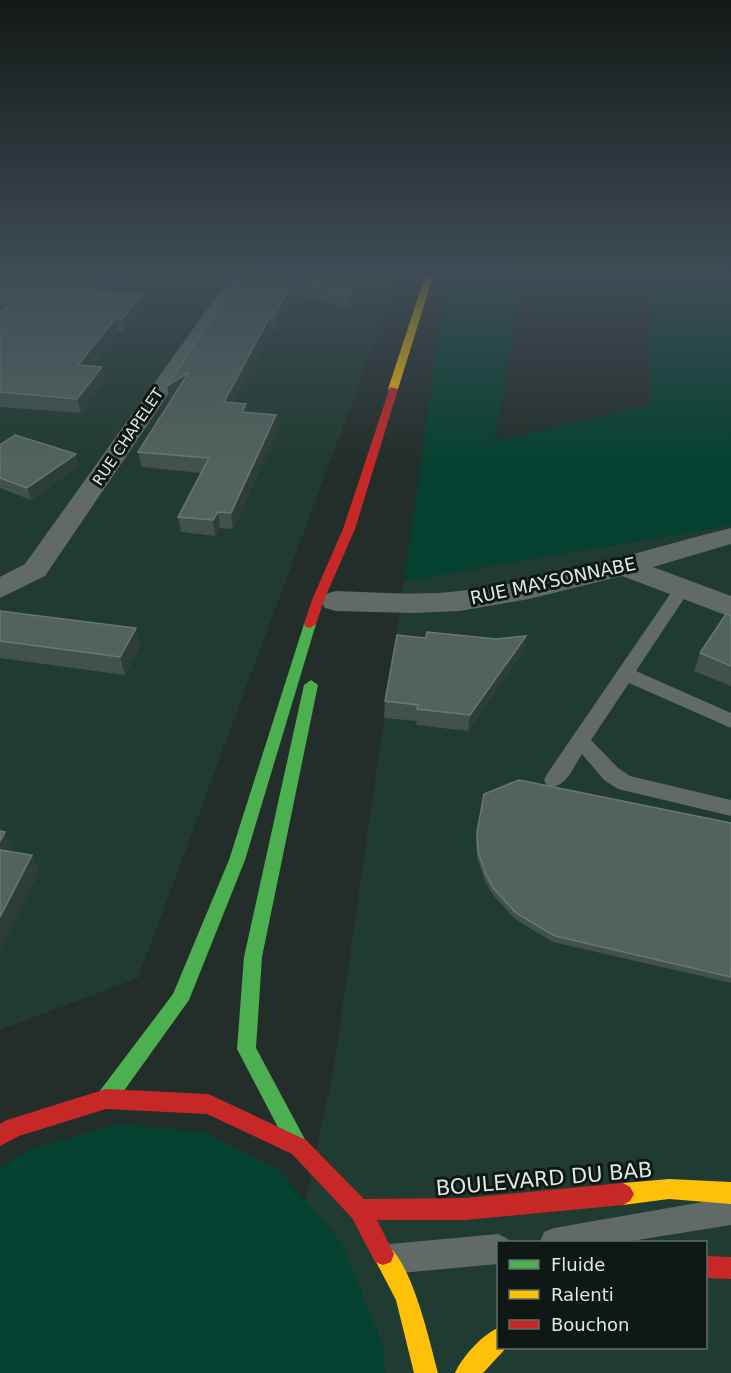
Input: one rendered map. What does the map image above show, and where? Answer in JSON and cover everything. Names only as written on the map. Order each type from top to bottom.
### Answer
[{"type":"main road","points":[[106,1099],[180,1000],[237,860],[318,600],[349,529],[410,337]]},
{"type":"main road","points":[[335,606],[349,529]]},
{"type":"main road","points":[[315,673],[253,957],[246,1049],[299,1147],[360,1210],[406,1297],[426,1373]]},
{"type":"main road","points":[[0,1136],[14,1127],[106,1099],[207,1104],[299,1147]]},
{"type":"main road","name":"BOULEVARD DU BAB","points":[[360,1210],[465,1209],[669,1189],[731,1193]]},
{"type":"main road","points":[[707,1267],[731,1268]]},
{"type":"main road","points":[[467,1373],[497,1341]]},
{"type":"street","name":"RUE CHAPELET","points":[[0,589],[35,570],[196,337]]},
{"type":"street","name":"RUE MAYSONNABE","points":[[335,606],[458,601],[497,596],[626,567],[731,536]]},
{"type":"street","points":[[626,567],[731,607]]},
{"type":"lane","points":[[554,780],[683,588]]},
{"type":"lane","points":[[624,673],[731,721]]},
{"type":"lane","points":[[581,741],[611,774],[626,783],[731,808]]},
{"type":"lane","points":[[559,1241],[651,1223],[731,1211]]},
{"type":"lane","points":[[387,1259],[497,1249]]},
{"type":"shaded area","points":[[0,337],[376,337],[138,978],[0,1030]]},
{"type":"shaded area","points":[[731,525],[731,1373],[268,1373],[333,1073],[404,581]]},
{"type":"green space","points":[[439,337],[513,337],[494,441],[650,405],[650,337],[731,337],[731,525],[404,581]]},
{"type":"green space","points":[[118,1124],[203,1132],[279,1170],[341,1242],[383,1345],[385,1373],[0,1373],[0,1168],[30,1149]]},
{"type":"building","points":[[0,337],[101,337],[78,365],[102,367],[77,399],[0,392]]},
{"type":"building","points":[[200,337],[259,337],[224,402],[246,404],[242,412],[276,415],[231,513],[218,512],[213,520],[178,517],[209,458],[138,452],[189,372],[167,386]]},
{"type":"building","points":[[15,435],[76,454],[27,488],[0,478],[0,445]]},
{"type":"building","points":[[0,611],[136,628],[120,657],[0,641]]},
{"type":"building","points":[[726,614],[731,616],[731,666],[700,653]]},
{"type":"building","points":[[427,632],[496,639],[526,636],[470,715],[417,709],[418,705],[385,701],[397,635],[426,638]]},
{"type":"building","points":[[519,780],[731,823],[731,977],[555,936],[516,913],[494,889],[486,875],[478,852],[477,832],[484,794]]},
{"type":"building","points":[[0,831],[5,832],[0,841]]},
{"type":"building","points":[[0,850],[32,855],[0,917]]},
{"type":"traffic: fast","points":[[106,1099],[180,1000],[237,860],[310,624]]},
{"type":"traffic: fast","points":[[299,1147],[246,1049],[253,957],[311,685]]},
{"type":"traffic: slow","points":[[393,389],[410,337]]},
{"type":"traffic: slow","points":[[623,1194],[669,1189],[731,1193]]},
{"type":"traffic: slow","points":[[383,1254],[406,1297],[426,1373]]},
{"type":"traffic: slow","points":[[467,1373],[497,1341]]},
{"type":"traffic: jam","points":[[310,624],[349,529],[393,389]]},
{"type":"traffic: jam","points":[[0,1136],[14,1127],[106,1099],[208,1104],[299,1147],[360,1210],[383,1254]]},
{"type":"traffic: jam","points":[[360,1210],[465,1209],[623,1194]]},
{"type":"traffic: jam","points":[[707,1267],[731,1268]]}]
